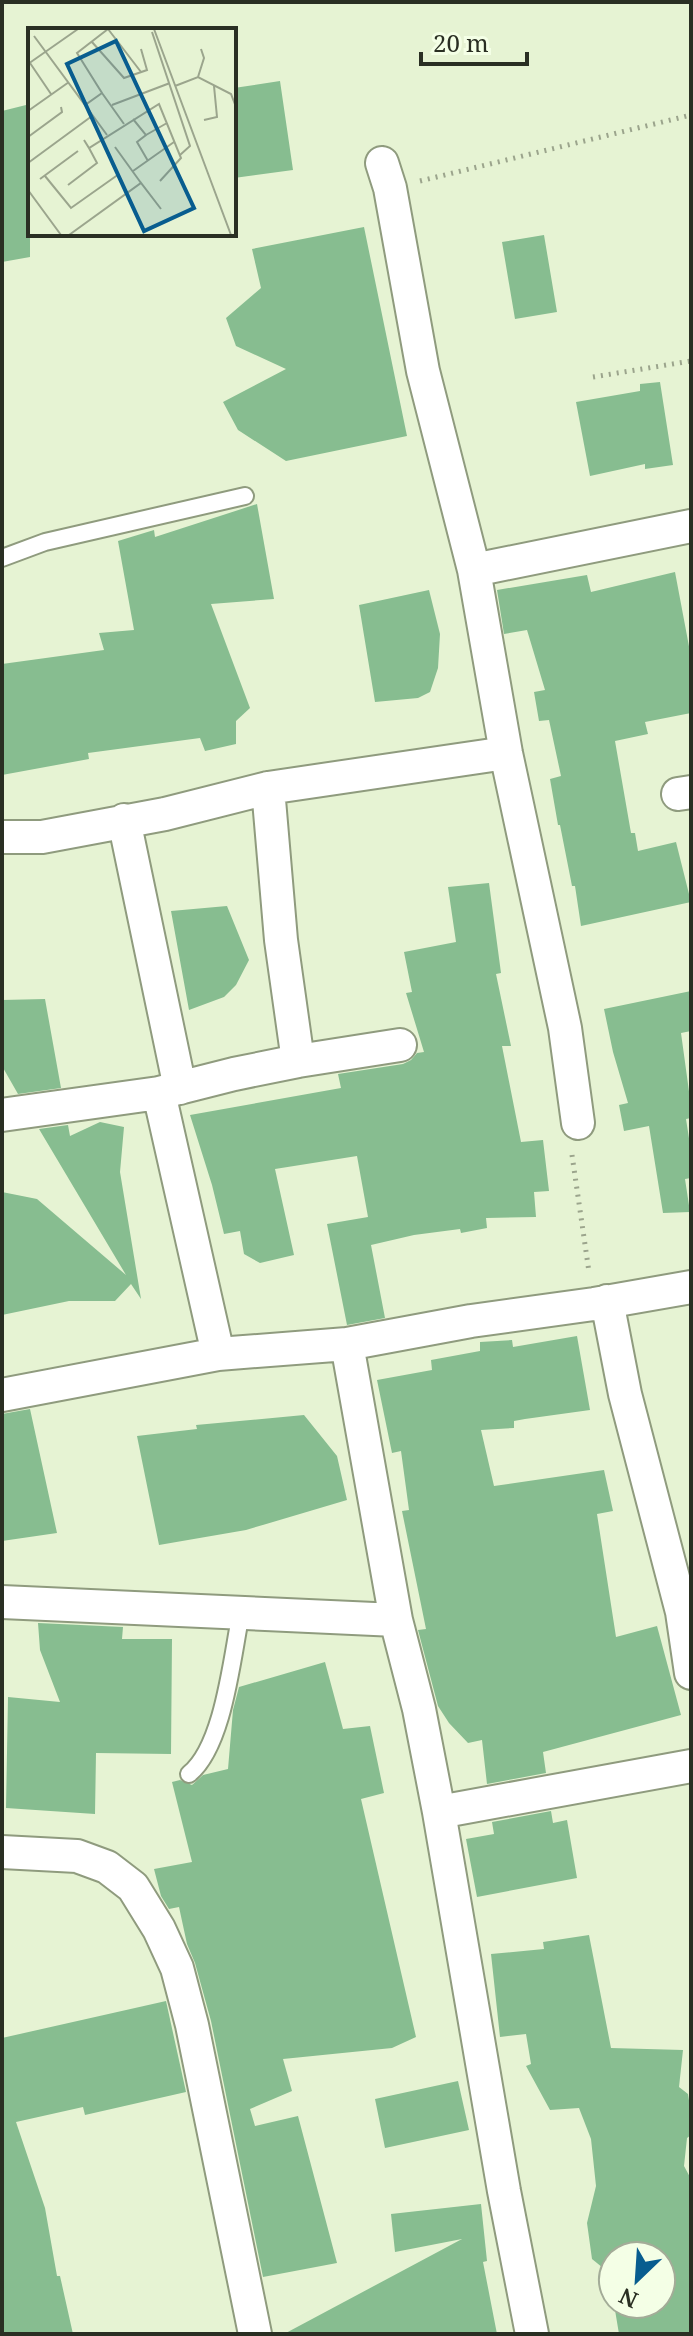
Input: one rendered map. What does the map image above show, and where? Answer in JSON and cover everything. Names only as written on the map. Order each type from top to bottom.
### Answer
[{"type":"street","points":[[386,176],[423,371],[474,570],[506,753],[565,1028],[578,1123]]},
{"type":"street","points":[[474,570],[691,526]]},
{"type":"street","points":[[2,837],[42,837],[198,807],[268,788],[506,753]]},
{"type":"street","points":[[268,788],[281,940],[298,1061]]},
{"type":"street","points":[[124,820],[218,1354]]},
{"type":"street","points":[[2,1115],[170,1091],[298,1061],[400,1045]]},
{"type":"street","points":[[2,1395],[218,1354],[347,1344],[471,1321],[691,1287]]},
{"type":"street","points":[[600,1302],[686,1610],[691,1673]]},
{"type":"street","points":[[347,1344],[396,1620],[419,1709],[439,1812],[504,2191],[532,2334]]},
{"type":"street","points":[[2,1602],[396,1620]]},
{"type":"street","points":[[439,1812],[691,1766]]},
{"type":"street","points":[[2,1852],[77,1856],[107,1867],[133,1887],[159,1929],[177,1968],[192,2025],[255,2334]]},
{"type":"lane","points":[[2,558],[45,542],[245,496]]},
{"type":"lane","points":[[189,1774],[207,1752],[217,1731],[241,1613]]},
{"type":"path","points":[[386,176],[691,115]]},
{"type":"path","points":[[593,377],[691,361]]},
{"type":"path","points":[[578,1123],[571,1158],[600,1302]]},
{"type":"building","points":[[280,81],[293,170],[236,178],[236,88]]},
{"type":"building","points":[[28,104],[30,257],[2,262],[2,111]]},
{"type":"building","points":[[364,227],[407,436],[286,461],[238,430],[223,402],[286,369],[236,346],[226,318],[261,288],[252,249]]},
{"type":"building","points":[[544,235],[557,312],[515,319],[502,242]]},
{"type":"building","points":[[660,382],[673,465],[645,469],[645,464],[590,476],[576,402],[640,391],[640,384]]},
{"type":"building","points":[[257,504],[274,599],[211,604],[250,708],[236,721],[236,744],[205,751],[200,738],[88,753],[89,759],[2,775],[2,664],[104,650],[99,633],[134,630],[118,541],[154,530],[155,537]]},
{"type":"building","points":[[675,572],[691,657],[691,713],[645,722],[648,734],[615,741],[631,833],[635,833],[638,851],[676,842],[691,902],[581,926],[550,779],[561,776],[549,720],[539,721],[534,692],[545,690],[527,630],[504,634],[497,590],[587,575],[591,592]]},
{"type":"building","points":[[429,590],[440,634],[438,668],[430,692],[418,698],[375,702],[359,605]]},
{"type":"building","points":[[489,883],[501,973],[496,974],[511,1046],[502,1046],[521,1142],[543,1140],[549,1191],[534,1192],[536,1217],[486,1218],[487,1228],[461,1233],[460,1229],[414,1235],[371,1245],[385,1318],[347,1325],[327,1224],[368,1217],[357,1156],[275,1169],[294,1255],[260,1263],[244,1254],[240,1231],[224,1234],[190,1115],[341,1088],[338,1074],[403,1064],[417,1053],[424,1052],[406,993],[412,992],[404,952],[456,942],[448,887]]},
{"type":"building","points":[[227,906],[249,960],[236,985],[224,997],[189,1010],[171,911]]},
{"type":"building","points":[[691,991],[691,1031],[681,1033],[691,1106],[691,1118],[686,1119],[691,1178],[685,1179],[690,1212],[663,1213],[649,1126],[624,1131],[619,1105],[628,1103],[604,1009]]},
{"type":"building","points":[[45,999],[61,1088],[18,1094],[2,1066],[2,1000]]},
{"type":"building","points":[[100,1122],[124,1127],[120,1172],[141,1299],[131,1284],[115,1301],[69,1301],[2,1315],[2,1192],[37,1199],[126,1275],[39,1129],[68,1125],[70,1136]]},
{"type":"building","points":[[577,1336],[590,1410],[514,1421],[514,1428],[481,1430],[494,1486],[604,1470],[613,1511],[597,1514],[616,1637],[657,1626],[681,1715],[543,1752],[546,1773],[487,1784],[482,1740],[468,1743],[438,1706],[418,1630],[426,1629],[402,1511],[409,1510],[401,1451],[392,1453],[377,1380],[432,1370],[431,1360],[480,1351],[480,1342],[512,1340],[513,1347]]},
{"type":"building","points":[[30,1409],[57,1533],[2,1541],[2,1414]]},
{"type":"building","points":[[304,1415],[337,1456],[347,1500],[246,1530],[159,1545],[137,1436],[197,1429],[196,1425]]},
{"type":"building","points":[[38,1623],[123,1627],[122,1639],[172,1639],[171,1754],[96,1753],[95,1814],[6,1808],[8,1697],[60,1702],[40,1650]]},
{"type":"building","points":[[325,1662],[343,1729],[370,1726],[384,1793],[361,1799],[416,2037],[392,2048],[283,2059],[292,2091],[250,2109],[255,2126],[298,2116],[337,2263],[263,2277],[211,2021],[179,1907],[169,1909],[161,1896],[154,1869],[192,1862],[172,1782],[180,1780],[192,1785],[203,1775],[228,1769],[233,1710],[239,1687]]},
{"type":"building","points":[[551,1811],[553,1823],[567,1820],[577,1878],[477,1897],[466,1839],[494,1834],[492,1822]]},
{"type":"building","points":[[589,1935],[611,2048],[683,2050],[679,2087],[688,2094],[691,2113],[691,2135],[687,2138],[684,2166],[691,2179],[691,2334],[619,2334],[617,2320],[677,2320],[677,2240],[597,2240],[597,2263],[592,2259],[587,2223],[596,2186],[591,2139],[579,2108],[550,2110],[526,2066],[531,2064],[526,2034],[500,2037],[491,1954],[544,1949],[543,1942]]},
{"type":"building","points":[[166,2001],[186,2092],[85,2115],[83,2107],[16,2122],[45,2208],[57,2276],[60,2276],[73,2334],[2,2334],[2,2038]]},
{"type":"building","points":[[458,2081],[469,2130],[385,2148],[375,2099]]},
{"type":"building","points":[[481,2204],[487,2261],[483,2262],[497,2334],[284,2334],[462,2239],[395,2252],[391,2214]]}]
